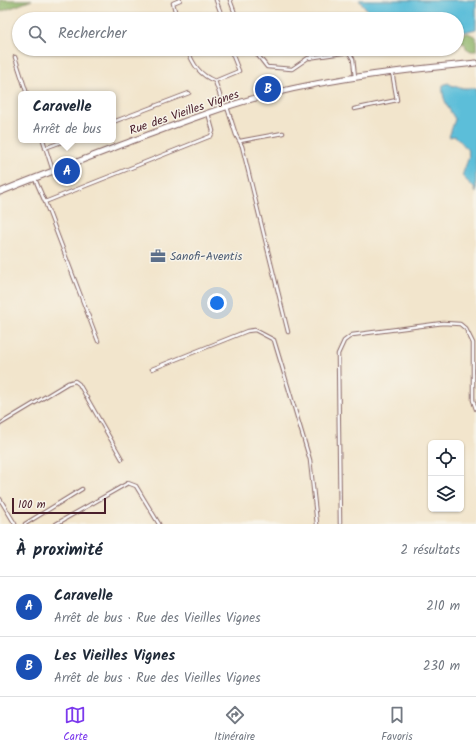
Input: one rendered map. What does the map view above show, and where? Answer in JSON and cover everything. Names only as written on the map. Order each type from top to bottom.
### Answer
[{"type":"street","name":"Rue des Vieilles Vignes","points":[[0,192],[226,107],[301,87],[355,77],[392,71],[476,63]]},
{"type":"lane","points":[[175,12],[173,3],[180,0]]},
{"type":"lane","points":[[216,0],[220,12]]},
{"type":"lane","points":[[230,0],[234,12]]},
{"type":"lane","points":[[190,56],[201,74],[215,81],[236,135],[242,146],[288,332]]},
{"type":"lane","points":[[215,81],[239,71],[233,56]]},
{"type":"lane","points":[[258,56],[269,68],[292,70],[305,60],[320,56]]},
{"type":"lane","points":[[351,56],[354,63],[355,77]]},
{"type":"lane","points":[[15,57],[26,91]]},
{"type":"lane","points":[[354,109],[397,100],[392,71]]},
{"type":"lane","points":[[116,121],[189,93]]},
{"type":"lane","points":[[45,202],[211,136],[213,131],[208,113]]},
{"type":"lane","points":[[240,141],[284,133]]},
{"type":"lane","points":[[44,143],[54,171]]},
{"type":"lane","points":[[45,148],[59,143]]},
{"type":"lane","points":[[35,178],[98,341]]},
{"type":"lane","points":[[340,524],[338,354],[344,341],[352,335],[443,323],[460,324],[466,329],[473,343],[474,400],[476,409]]},
{"type":"lane","points":[[152,368],[255,330],[274,340],[310,460],[317,524]]},
{"type":"lane","points":[[0,424],[68,383],[75,381],[79,384],[122,459]]},
{"type":"lane","points":[[56,524],[128,483],[136,486],[159,524]]},
{"type":"lane","points":[[25,524],[82,489]]},
{"type":"lane","points":[[0,500],[15,524]]},
{"type":"green space","points":[[0,0],[32,0],[0,12]]},
{"type":"green space","points":[[468,33],[476,37],[476,51],[471,51],[466,48],[464,44],[464,34]]},
{"type":"water","points":[[359,0],[476,0],[476,29],[464,32],[464,12],[369,12]]},
{"type":"water","points":[[448,83],[458,87],[476,88],[476,193],[474,188],[462,176],[469,154],[468,151],[455,136],[449,137],[455,119],[443,94],[443,85]]},
{"type":"place","name":"Les Vieilles Vignes","points":[[268,89]]},
{"type":"place","name":"Caravelle","points":[[67,171]]},
{"type":"place","name":"Sanofi-Aventis","points":[[158,256]]}]
